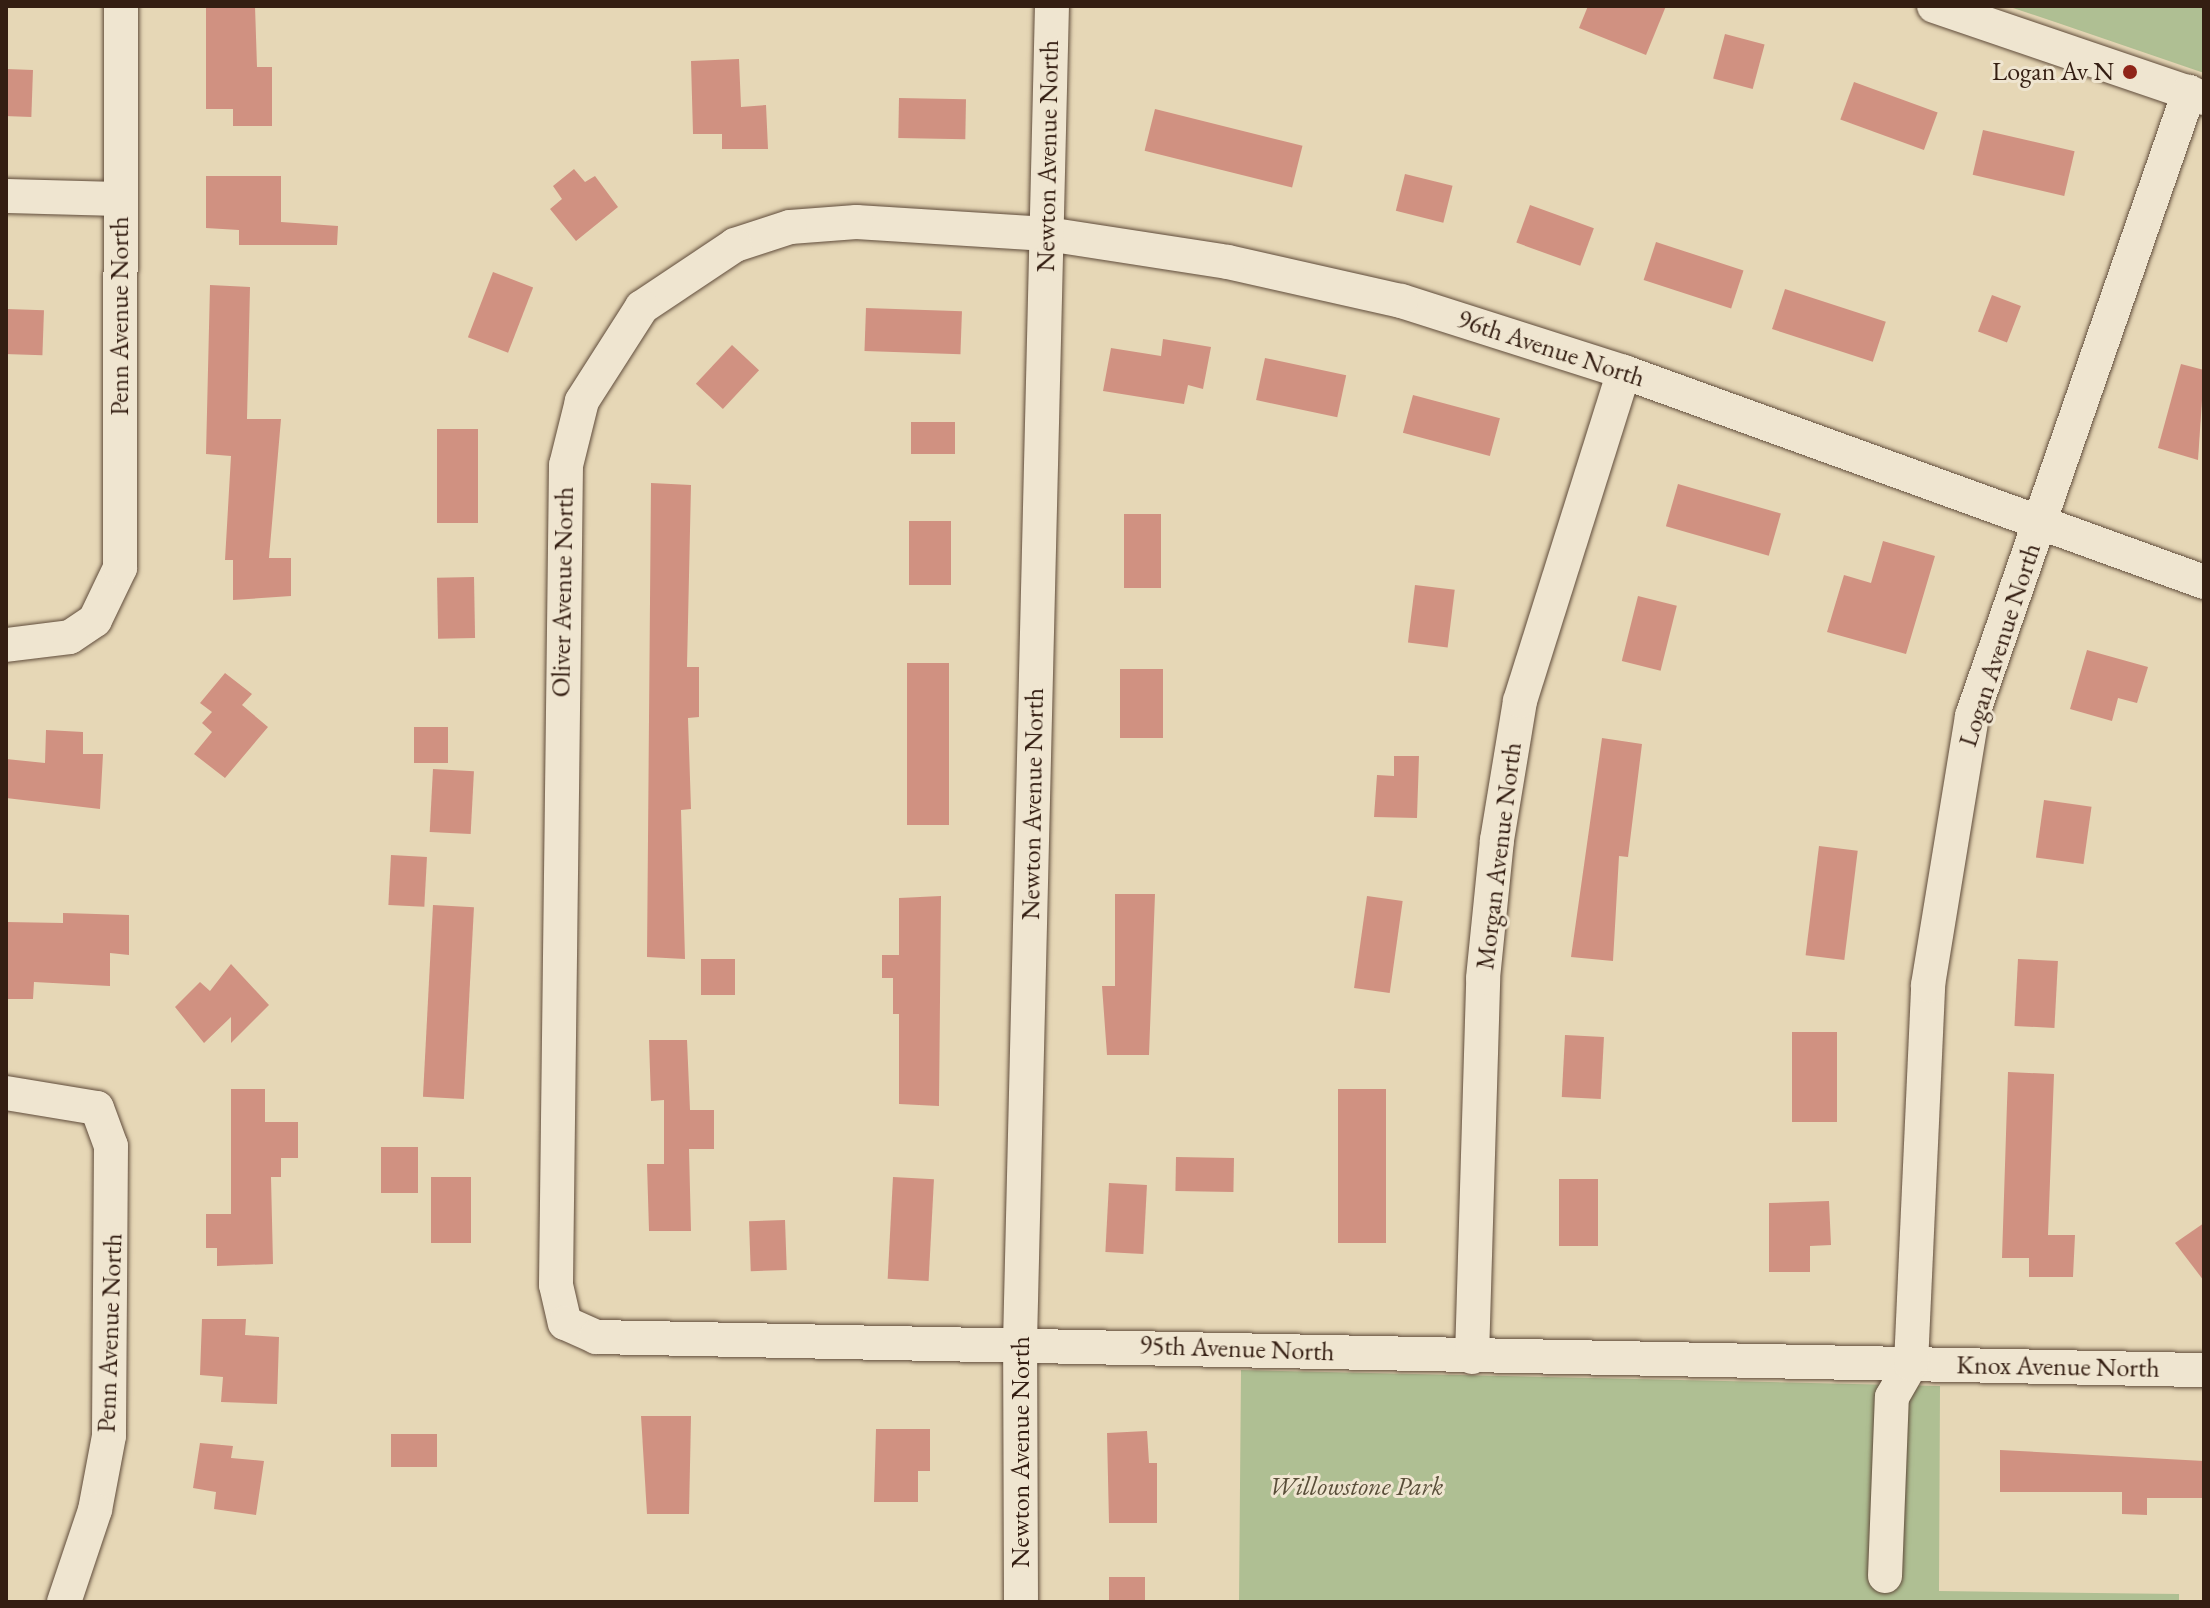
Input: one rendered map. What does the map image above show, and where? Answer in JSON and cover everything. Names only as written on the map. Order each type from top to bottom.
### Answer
[{"type":"street","name":"Penn Avenue North","points":[[6,645],[55,642],[95,620],[120,568],[121,6]]},
{"type":"street","name":"Newton Avenue North","points":[[1021,1602],[1020,1343],[1052,6]]},
{"type":"street","points":[[1934,6],[2196,95]]},
{"type":"street","name":"Logan Avenue North","points":[[1911,1364],[1928,985],[1944,865],[1972,716],[2039,520],[2196,95]]},
{"type":"street","points":[[6,196],[120,199]]},
{"type":"street","name":"Oliver Avenue North","points":[[565,1323],[556,1285],[563,514],[582,401],[642,307],[735,245],[790,227],[856,222],[1047,234]]},
{"type":"street","name":"96th Avenue North","points":[[1047,234],[1228,262],[1401,301],[1624,372],[2039,520]]},
{"type":"street","name":"Morgan Avenue North","points":[[1472,1357],[1483,978],[1497,840],[1520,701],[1624,372]]},
{"type":"street","points":[[2039,520],[2204,582]]},
{"type":"street","name":"Penn Avenue North","points":[[6,1093],[97,1108],[114,1171],[114,1361],[95,1510],[64,1602]]},
{"type":"street","name":"95th Avenue North","points":[[565,1323],[596,1337],[1020,1343],[1472,1357],[1911,1364]]},
{"type":"street","points":[[1885,1576],[1892,1397],[1911,1364]]},
{"type":"street","name":"Knox Avenue North","points":[[1911,1364],[2204,1370]]},
{"type":"green space","points":[[2007,6],[2204,6],[2204,73],[2058,23]]},
{"type":"green space","name":"Willowstone Park","points":[[1241,1370],[1940,1386],[1939,1591],[2179,1594],[2179,1602],[1239,1602]]},
{"type":"building","points":[[206,6],[255,6],[257,67],[272,67],[272,126],[233,126],[233,109],[206,109]]},
{"type":"building","points":[[1588,6],[1666,6],[1646,55],[1579,28]]},
{"type":"building","points":[[1725,34],[1765,45],[1753,89],[1713,78]]},
{"type":"building","points":[[739,59],[741,107],[766,105],[768,149],[722,149],[722,134],[693,134],[691,61]]},
{"type":"building","points":[[6,69],[33,70],[31,117],[6,116]]},
{"type":"building","points":[[1854,82],[1938,112],[1924,150],[1840,120]]},
{"type":"building","points":[[899,98],[966,99],[965,139],[898,138]]},
{"type":"building","points":[[1155,109],[1302,146],[1292,187],[1145,151]]},
{"type":"building","points":[[1983,130],[2075,151],[2064,196],[1973,175]]},
{"type":"building","points":[[574,169],[585,182],[595,176],[618,207],[576,241],[550,209],[562,199],[553,186]]},
{"type":"building","points":[[1405,174],[1453,186],[1443,223],[1396,211]]},
{"type":"building","points":[[206,176],[281,176],[281,222],[338,226],[337,245],[239,245],[239,230],[206,228]]},
{"type":"building","points":[[1530,205],[1594,228],[1580,266],[1516,243]]},
{"type":"building","points":[[1656,242],[1743,270],[1731,308],[1644,280]]},
{"type":"building","points":[[493,272],[533,287],[508,353],[468,337]]},
{"type":"building","points":[[210,285],[250,287],[247,419],[281,419],[269,558],[291,558],[291,596],[233,600],[233,560],[225,560],[231,456],[206,454]]},
{"type":"building","points":[[1785,289],[1886,322],[1873,362],[1772,329]]},
{"type":"building","points":[[1992,295],[2021,306],[2007,343],[1978,331]]},
{"type":"building","points":[[866,308],[962,311],[960,354],[864,351]]},
{"type":"building","points":[[6,309],[44,310],[42,355],[6,354]]},
{"type":"building","points":[[1163,339],[1211,347],[1203,389],[1188,385],[1184,404],[1103,391],[1111,348],[1161,356]]},
{"type":"building","points":[[732,345],[759,370],[723,409],[696,384]]},
{"type":"building","points":[[1265,358],[1346,375],[1337,417],[1256,400]]},
{"type":"building","points":[[2181,364],[2204,370],[2198,460],[2158,448]]},
{"type":"building","points":[[1413,395],[1500,418],[1490,456],[1403,433]]},
{"type":"building","points":[[911,422],[955,422],[955,454],[911,454]]},
{"type":"building","points":[[437,429],[478,429],[478,523],[437,523]]},
{"type":"building","points":[[651,483],[691,485],[687,667],[699,667],[699,717],[688,718],[691,809],[681,810],[685,959],[647,957]]},
{"type":"building","points":[[1678,484],[1781,513],[1769,556],[1666,526]]},
{"type":"building","points":[[1124,514],[1161,514],[1161,588],[1124,588]]},
{"type":"building","points":[[909,521],[951,521],[951,585],[909,585]]},
{"type":"building","points":[[1883,541],[1935,556],[1906,654],[1827,632],[1844,575],[1871,583]]},
{"type":"building","points":[[474,577],[475,638],[438,639],[437,578]]},
{"type":"building","points":[[1415,585],[1455,590],[1448,647],[1408,643]]},
{"type":"building","points":[[1638,596],[1677,606],[1661,671],[1622,661]]},
{"type":"building","points":[[2087,650],[2148,667],[2137,703],[2118,698],[2112,721],[2070,709]]},
{"type":"building","points":[[907,663],[949,663],[949,825],[907,825]]},
{"type":"building","points":[[1120,669],[1163,669],[1163,738],[1120,738]]},
{"type":"building","points":[[225,673],[252,694],[242,705],[268,727],[225,778],[194,754],[212,732],[202,723],[212,712],[200,703]]},
{"type":"building","points":[[414,727],[448,727],[448,763],[414,763]]},
{"type":"building","points":[[46,730],[83,732],[83,754],[103,754],[100,809],[6,798],[6,759],[45,763]]},
{"type":"building","points":[[1602,738],[1642,744],[1628,857],[1619,856],[1613,961],[1571,957]]},
{"type":"building","points":[[1394,756],[1419,756],[1417,818],[1374,817],[1377,775],[1394,776]]},
{"type":"building","points":[[433,769],[474,771],[471,834],[430,832]]},
{"type":"building","points":[[2044,800],[2092,807],[2083,864],[2036,857]]},
{"type":"building","points":[[1819,846],[1858,851],[1844,960],[1806,955]]},
{"type":"building","points":[[391,855],[427,857],[424,907],[388,905]]},
{"type":"building","points":[[1115,894],[1155,894],[1149,1055],[1107,1055],[1102,986],[1115,986]]},
{"type":"building","points":[[941,896],[939,1106],[899,1104],[899,1014],[893,1014],[893,978],[882,978],[882,955],[899,955],[899,898]]},
{"type":"building","points":[[1367,896],[1403,901],[1390,993],[1354,988]]},
{"type":"building","points":[[433,905],[474,907],[464,1099],[423,1097]]},
{"type":"building","points":[[63,913],[129,915],[129,955],[110,953],[110,986],[34,982],[33,999],[6,999],[6,922],[63,923]]},
{"type":"building","points":[[701,959],[735,959],[735,995],[701,995]]},
{"type":"building","points":[[2018,959],[2058,961],[2054,1028],[2014,1026]]},
{"type":"building","points":[[231,964],[269,1005],[231,1043],[231,1017],[204,1043],[175,1007],[200,982],[210,991]]},
{"type":"building","points":[[1792,1032],[1837,1032],[1837,1122],[1792,1122]]},
{"type":"building","points":[[1565,1035],[1604,1037],[1601,1099],[1562,1097]]},
{"type":"building","points":[[649,1040],[687,1040],[690,1110],[714,1110],[714,1149],[689,1149],[691,1231],[649,1231],[647,1164],[664,1164],[664,1100],[651,1101]]},
{"type":"building","points":[[2008,1072],[2054,1074],[2048,1235],[2075,1235],[2073,1277],[2029,1277],[2029,1258],[2002,1258]]},
{"type":"building","points":[[231,1089],[265,1089],[265,1122],[298,1122],[298,1158],[281,1158],[281,1177],[271,1177],[273,1264],[217,1266],[217,1248],[206,1248],[206,1214],[231,1214]]},
{"type":"building","points":[[1338,1089],[1386,1089],[1386,1243],[1338,1243]]},
{"type":"building","points":[[381,1147],[418,1147],[418,1193],[381,1193]]},
{"type":"building","points":[[1176,1157],[1234,1158],[1233,1192],[1175,1191]]},
{"type":"building","points":[[431,1177],[471,1177],[471,1243],[431,1243]]},
{"type":"building","points":[[893,1177],[934,1179],[929,1281],[888,1279]]},
{"type":"building","points":[[1559,1179],[1598,1179],[1598,1246],[1559,1246]]},
{"type":"building","points":[[1109,1183],[1147,1185],[1143,1254],[1105,1252]]},
{"type":"building","points":[[1829,1201],[1831,1245],[1810,1246],[1810,1272],[1769,1272],[1769,1203]]},
{"type":"building","points":[[785,1220],[787,1270],[751,1271],[749,1221]]},
{"type":"building","points":[[2204,1223],[2204,1281],[2175,1243]]},
{"type":"building","points":[[202,1319],[246,1319],[245,1335],[279,1337],[277,1404],[221,1402],[223,1377],[200,1375]]},
{"type":"building","points":[[641,1416],[691,1416],[689,1514],[647,1514]]},
{"type":"building","points":[[876,1429],[930,1429],[930,1471],[918,1471],[918,1502],[874,1502]]},
{"type":"building","points":[[1147,1431],[1149,1463],[1157,1463],[1157,1523],[1109,1523],[1107,1433]]},
{"type":"building","points":[[391,1434],[437,1434],[437,1467],[391,1467]]},
{"type":"building","points":[[200,1443],[233,1446],[231,1458],[264,1461],[256,1515],[214,1509],[216,1492],[193,1488]]},
{"type":"building","points":[[2000,1450],[2204,1461],[2204,1498],[2147,1498],[2147,1515],[2122,1514],[2122,1492],[2000,1492]]},
{"type":"building","points":[[1109,1577],[1145,1577],[1145,1602],[1109,1602]]},
{"type":"place","name":"Logan Av N","points":[[2130,72]]}]
